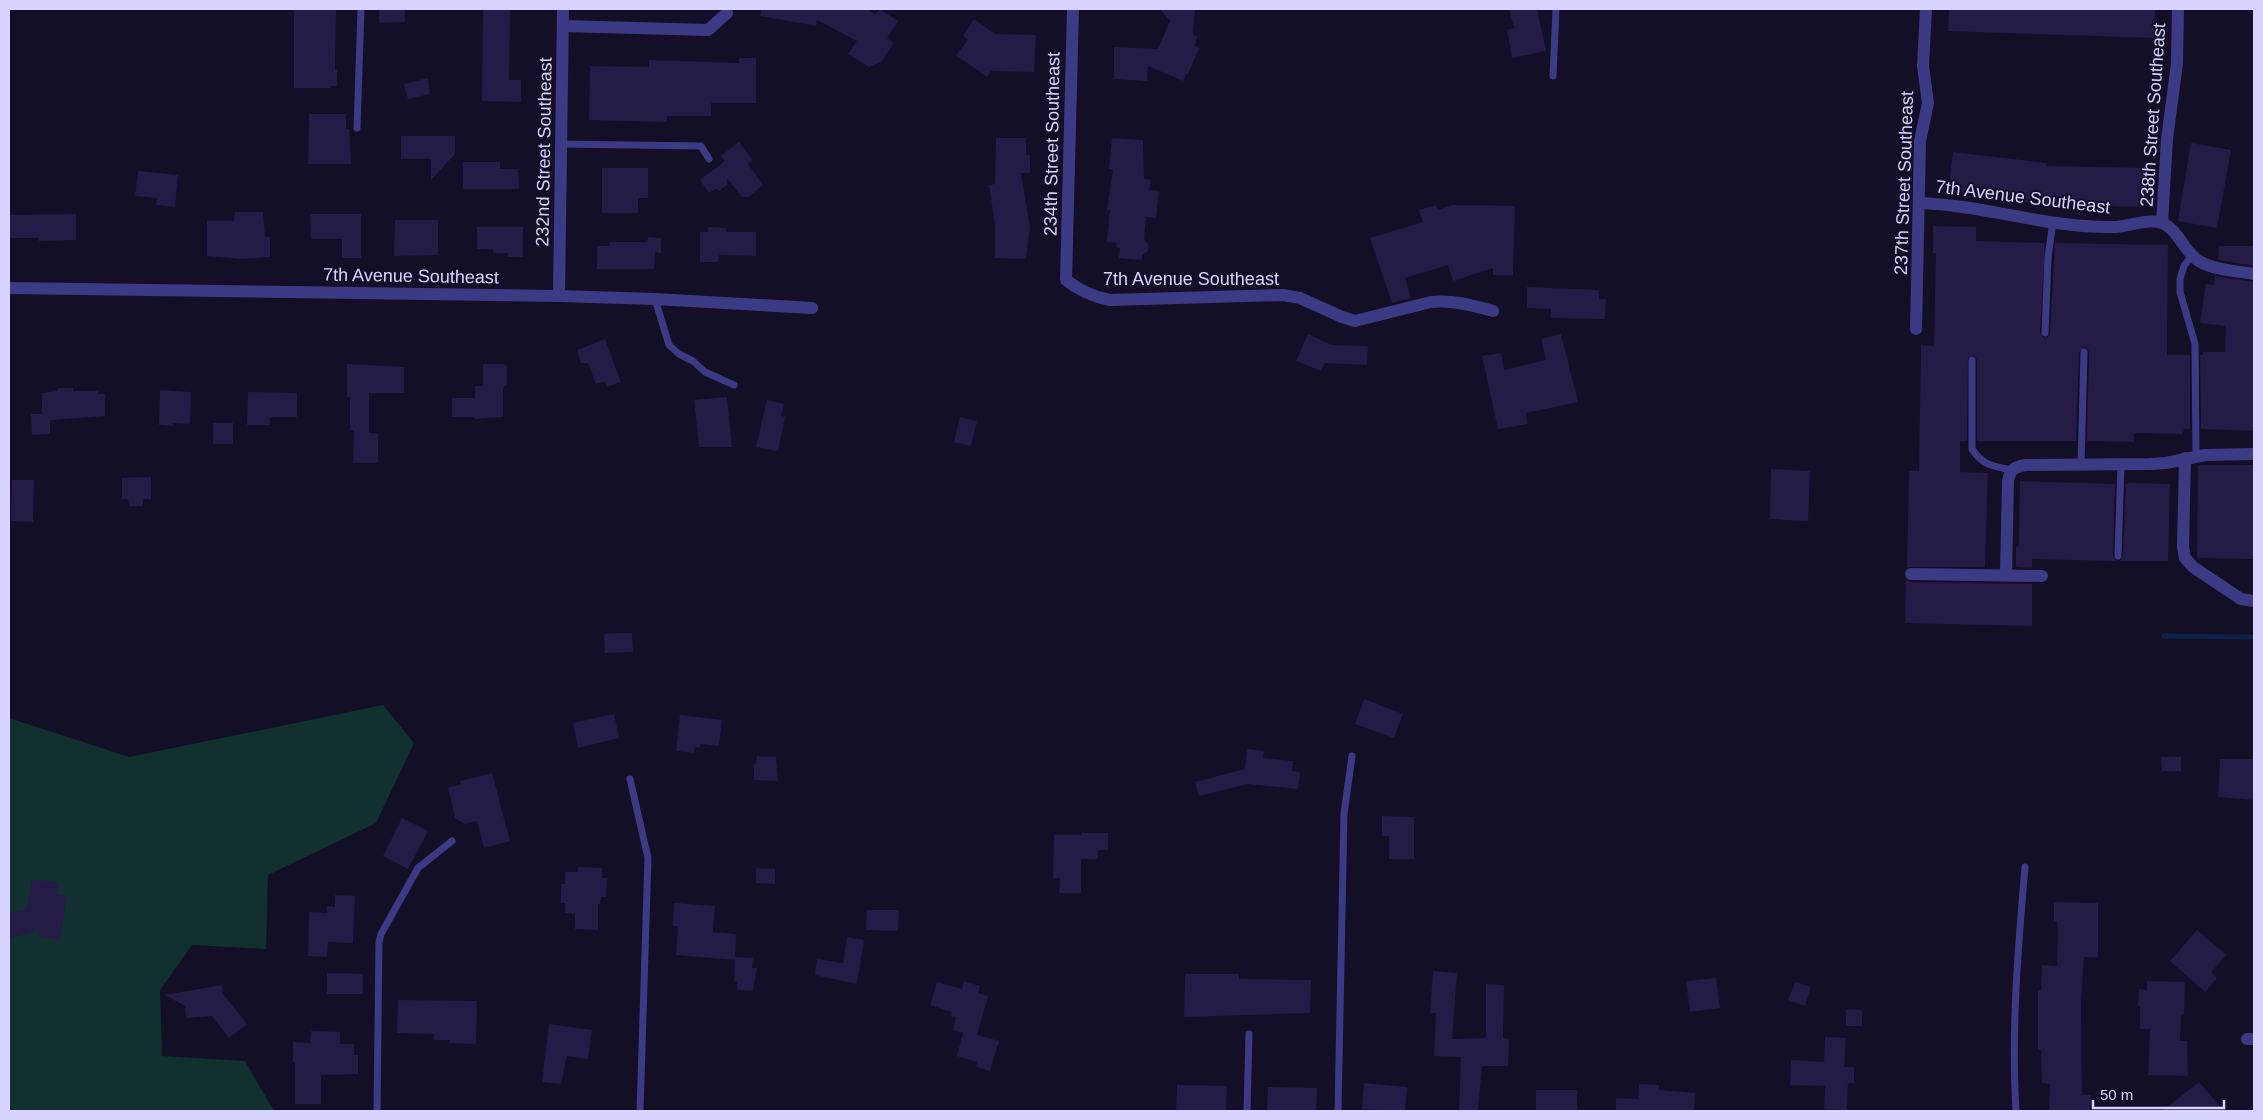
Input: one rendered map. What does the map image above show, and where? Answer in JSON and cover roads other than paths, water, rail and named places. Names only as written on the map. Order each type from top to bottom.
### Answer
[{"type":"street","name":"232nd Street Southeast","points":[[559,296],[563,9]]},
{"type":"street","name":"234th Street Southeast","points":[[1066,280],[1073,9]]},
{"type":"street","name":"237th Street Southeast","points":[[1916,329],[1920,141],[1928,103],[1924,66],[1926,9]]},
{"type":"street","name":"238th Street Southeast","points":[[2162,223],[2167,139],[2177,63],[2178,9]]},
{"type":"street","points":[[563,26],[708,30],[727,12]]},
{"type":"street","name":"7th Avenue Southeast","points":[[1919,203],[1971,208],[2053,222],[2112,227],[2148,222],[2162,223]]},
{"type":"street","points":[[2162,223],[2174,233],[2198,261],[2210,266],[2254,274]]},
{"type":"street","name":"7th Avenue Southeast","points":[[1066,280],[1079,291],[1110,300],[1282,295],[1300,298],[1342,318],[1355,321],[1431,302],[1443,301],[1461,302],[1493,311]]},
{"type":"street","name":"7th Avenue Southeast","points":[[9,288],[559,296],[655,299],[812,308]]},
{"type":"street","points":[[2006,576],[2008,481],[2015,467],[2025,465],[2166,463],[2190,457],[2254,454]]},
{"type":"street","points":[[2190,457],[2183,547],[2185,558],[2193,567],[2218,585],[2241,599],[2254,602]]},
{"type":"street","points":[[1911,574],[2042,576]]},
{"type":"lane","points":[[357,128],[361,9]]},
{"type":"lane","points":[[1553,76],[1556,9]]},
{"type":"lane","points":[[561,144],[701,146],[709,159]]},
{"type":"lane","points":[[2046,334],[2048,257],[2053,222]]},
{"type":"lane","points":[[2190,457],[2195,344],[2180,279],[2184,266],[2192,255]]},
{"type":"lane","points":[[655,299],[669,345],[679,354],[693,361],[705,372],[734,385]]},
{"type":"lane","points":[[2081,465],[2084,352]]},
{"type":"lane","points":[[1972,360],[1972,449],[1980,460],[1994,466],[2012,470]]},
{"type":"lane","points":[[2118,556],[2121,464]]},
{"type":"lane","points":[[1338,1111],[1344,814],[1352,756]]},
{"type":"lane","points":[[630,779],[648,858],[640,1111]]},
{"type":"lane","points":[[377,1111],[379,942],[381,934],[418,868],[428,858],[452,841]]},
{"type":"lane","points":[[2016,1111],[2014,1083],[2018,956],[2025,867]]},
{"type":"lane","points":[[1247,1111],[1250,1034]]},
{"type":"waterway","points":[[2164,636],[2254,637]]}]
